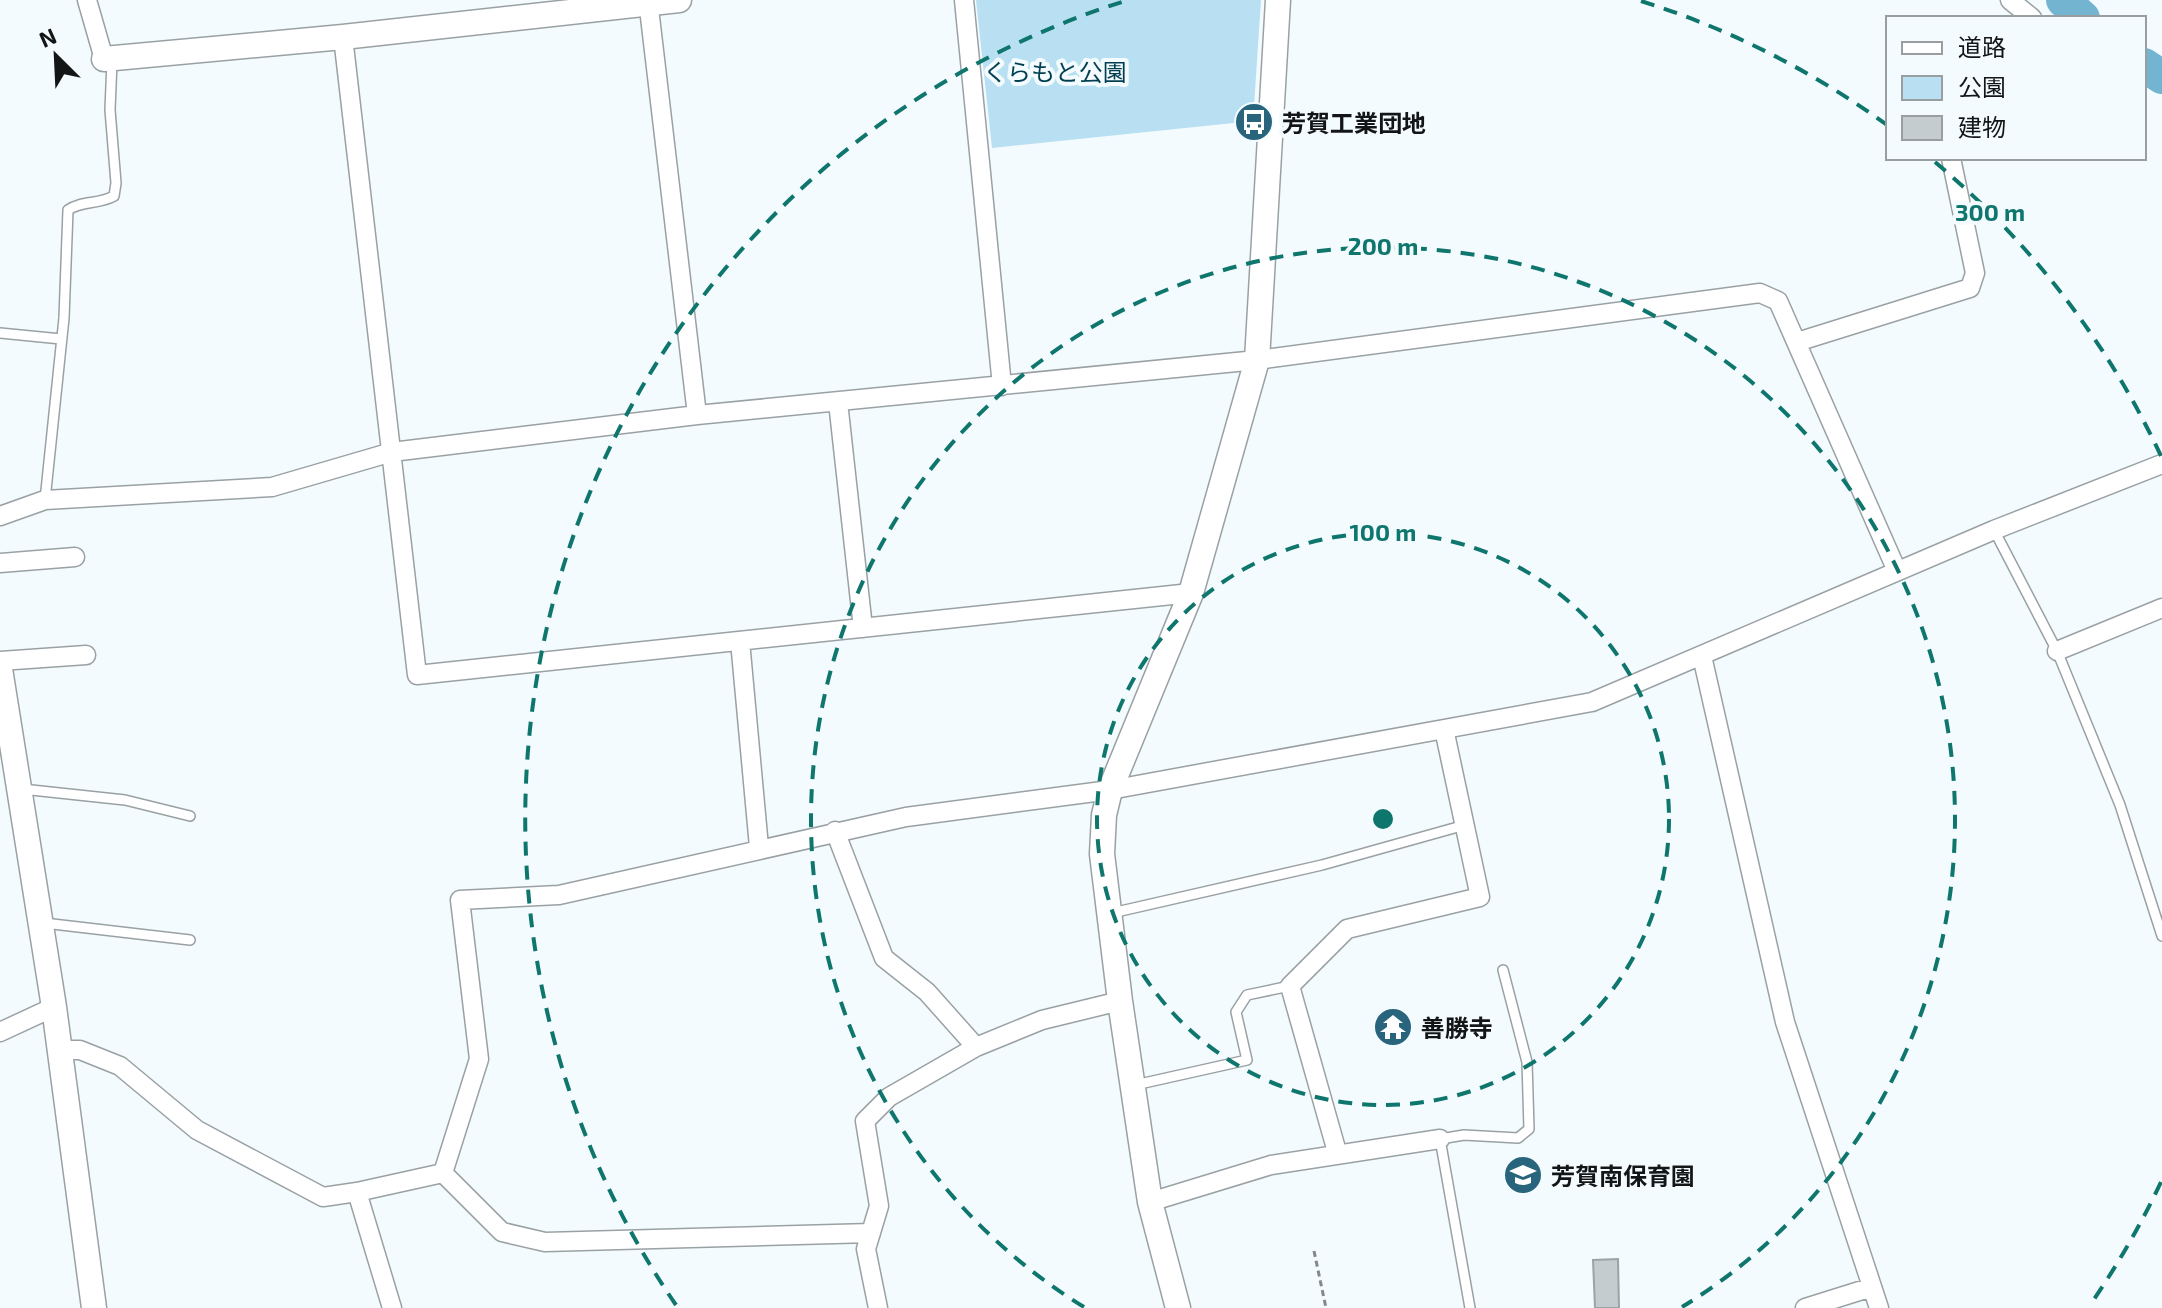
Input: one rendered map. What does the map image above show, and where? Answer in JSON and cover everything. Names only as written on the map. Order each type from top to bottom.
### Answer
[{"type":"street","points":[[87,0],[108,58],[343,37],[679,0]]},
{"type":"street","points":[[964,0],[1002,386]]},
{"type":"street","points":[[1178,1308],[1150,1202],[1131,1086],[1102,854],[1104,815],[1110,790],[1191,593],[1257,360],[1278,0]]},
{"type":"street","points":[[2010,0],[2030,16]]},
{"type":"street","points":[[648,2],[697,415]]},
{"type":"street","points":[[343,37],[417,675],[1191,593]]},
{"type":"street","points":[[1797,342],[1970,288],[1975,273],[1951,160]]},
{"type":"street","points":[[0,516],[45,500],[272,487],[392,452],[697,415],[1257,360],[1760,293],[1778,301],[1897,571]]},
{"type":"street","points":[[838,402],[863,628]]},
{"type":"street","points":[[443,1173],[479,1059],[460,900],[559,895],[759,847],[906,817],[1110,790],[1592,702],[1994,530],[2162,464]]},
{"type":"street","points":[[0,563],[75,557]]},
{"type":"street","points":[[2057,651],[2162,608]]},
{"type":"street","points":[[740,641],[759,847]]},
{"type":"street","points":[[0,661],[86,655]]},
{"type":"street","points":[[1702,656],[1785,1022],[1879,1308]]},
{"type":"street","points":[[0,669],[54,1007],[94,1308]]},
{"type":"street","points":[[1337,1152],[1290,986],[1347,929],[1480,897],[1444,729]]},
{"type":"street","points":[[835,831],[884,958],[927,992],[976,1047]]},
{"type":"street","points":[[878,1308],[866,1249],[879,1206],[865,1121],[889,1097],[976,1047],[1042,1020],[1120,1001]]},
{"type":"street","points":[[0,1032],[54,1007]]},
{"type":"street","points":[[59,1050],[80,1050],[120,1066],[197,1130],[323,1197],[443,1173]]},
{"type":"street","points":[[1150,1202],[1271,1165],[1337,1152],[1440,1139]]},
{"type":"street","points":[[443,1173],[502,1232],[545,1242],[871,1233]]},
{"type":"street","points":[[357,1192],[392,1308]]},
{"type":"street","points":[[1805,1308],[1872,1287]]},
{"type":"lane","points":[[45,500],[61,339],[68,210],[77,203],[101,203],[114,196],[116,183],[108,58]]},
{"type":"lane","points":[[0,333],[61,339]]},
{"type":"lane","points":[[1994,530],[2057,651],[2120,805],[2162,936]]},
{"type":"lane","points":[[19,789],[125,800],[190,816]]},
{"type":"lane","points":[[1108,914],[1322,865],[1465,825]]},
{"type":"lane","points":[[40,923],[190,940]]},
{"type":"lane","points":[[1470,1308],[1440,1139],[1464,1135],[1518,1138],[1529,1129],[1527,1062],[1503,970]]},
{"type":"lane","points":[[1131,1086],[1247,1060],[1236,1012],[1247,995],[1290,986]]},
{"type":"path","points":[[1314,1251],[1326,1308]]},
{"type":"green space","name":"くらもと公園","points":[[976,0],[1261,0],[1253,121],[992,148]]},
{"type":"building","points":[[1618,1259],[1619,1308],[1595,1308],[1593,1260]]},
{"type":"waterway","points":[[2063,0],[2081,16]]},
{"type":"waterway","points":[[2146,66],[2162,77]]},
{"type":"place","name":"芳賀工業団地","points":[[1254,122]]},
{"type":"place","name":"善勝寺","points":[[1393,1027]]},
{"type":"place","name":"芳賀南保育園","points":[[1523,1175]]}]
